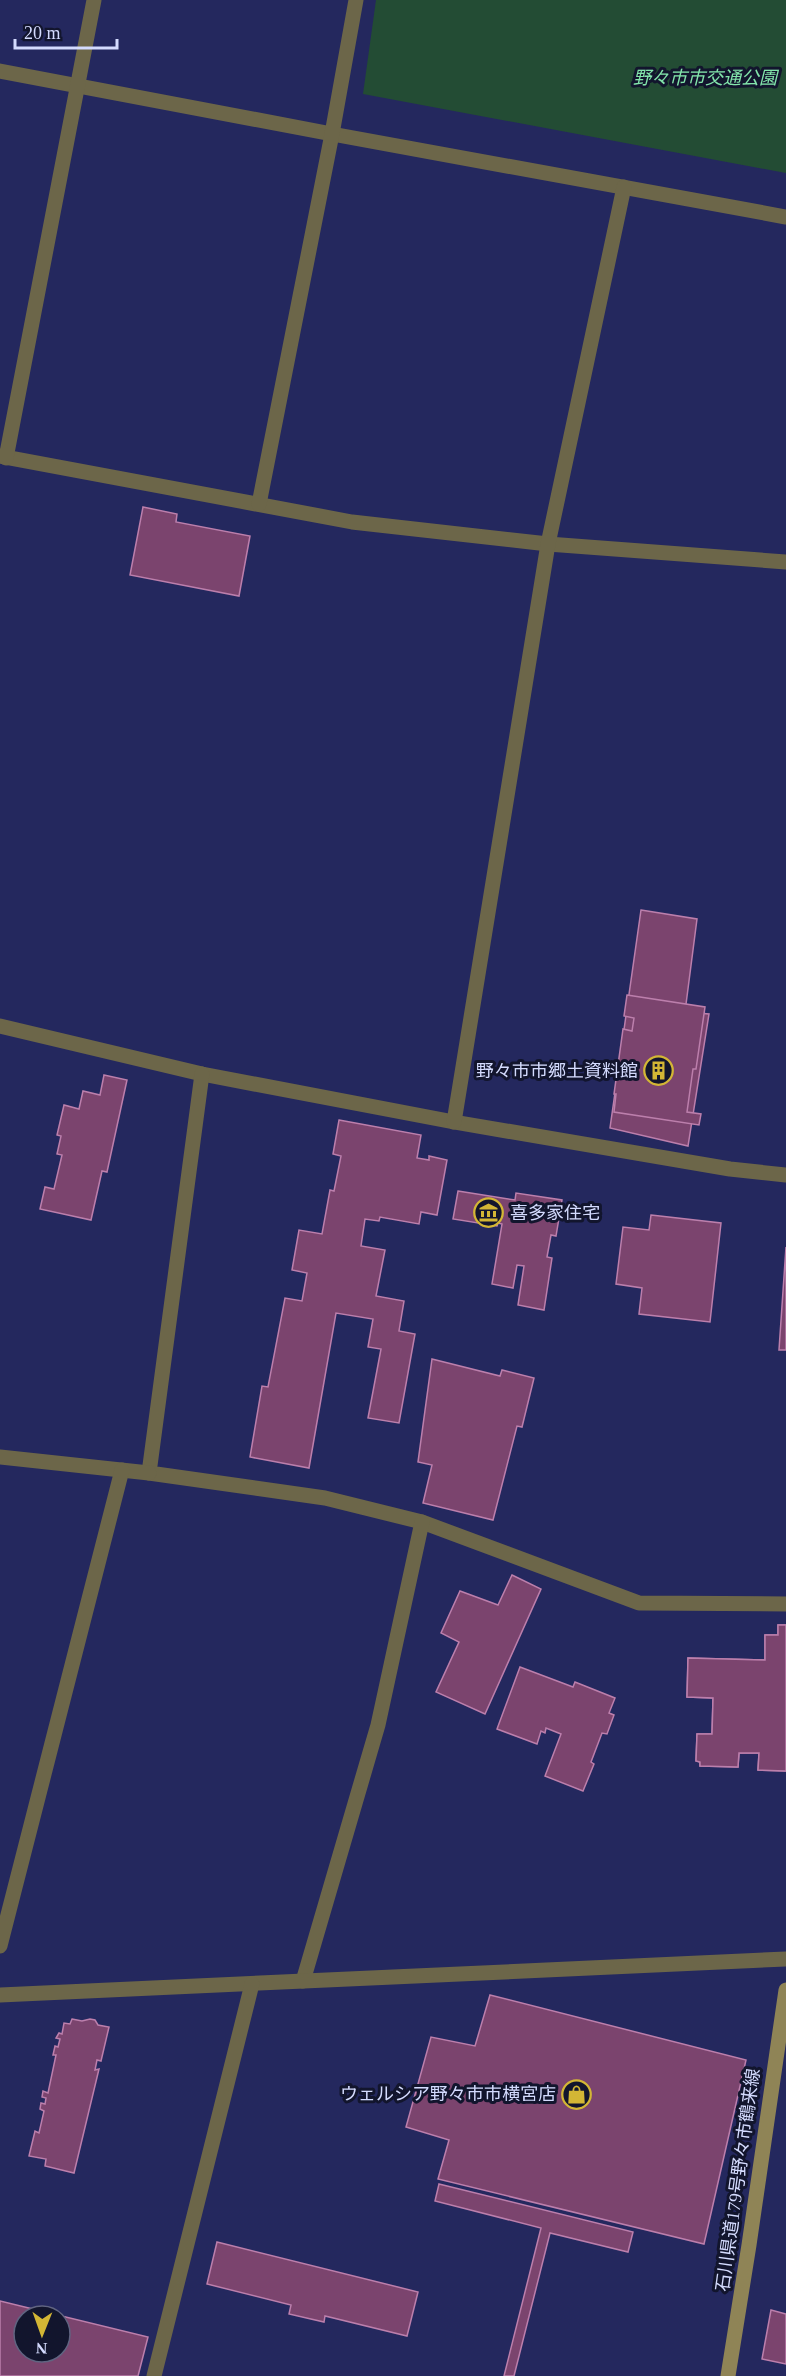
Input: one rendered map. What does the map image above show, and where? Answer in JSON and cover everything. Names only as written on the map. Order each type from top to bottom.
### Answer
[{"type":"main road","name":"石川県道179号野々市鶴来線","points":[[728,2376],[786,1990]]},
{"type":"street","points":[[94,0],[3,457],[352,522],[548,543],[786,562]]},
{"type":"street","points":[[259,504],[357,0]]},
{"type":"street","points":[[0,71],[786,217]]},
{"type":"street","points":[[454,1122],[548,543],[624,187]]},
{"type":"street","points":[[0,1026],[202,1074],[454,1122],[730,1168],[786,1175]]},
{"type":"street","points":[[149,1473],[202,1074]]},
{"type":"street","points":[[0,1457],[149,1473],[325,1498],[422,1522],[639,1604],[786,1604]]},
{"type":"street","points":[[0,1946],[122,1470]]},
{"type":"street","points":[[303,1981],[378,1725],[422,1522]]},
{"type":"street","points":[[0,1995],[786,1959]]},
{"type":"street","points":[[154,2376],[252,1984]]},
{"type":"green space","name":"野々市市交通公園","points":[[376,0],[786,0],[786,173],[363,94]]},
{"type":"building","points":[[143,507],[177,514],[176,522],[250,536],[239,596],[130,575]]},
{"type":"building","name":"野々市市郷土資料館","points":[[641,910],[697,919],[685,1012],[709,1014],[688,1146],[610,1128]]},
{"type":"building","points":[[627,995],[705,1007],[687,1112],[701,1114],[699,1125],[614,1112],[616,1094],[614,1094],[623,1029],[632,1031],[634,1018],[624,1016]]},
{"type":"building","points":[[104,1075],[127,1080],[107,1172],[102,1171],[91,1220],[40,1209],[45,1187],[54,1189],[62,1155],[57,1154],[61,1136],[57,1135],[64,1105],[79,1109],[83,1091],[100,1095]]},
{"type":"building","points":[[339,1120],[421,1135],[417,1158],[429,1160],[429,1156],[447,1160],[437,1215],[421,1212],[419,1224],[380,1217],[379,1221],[365,1219],[361,1246],[385,1250],[376,1296],[404,1301],[399,1331],[415,1334],[399,1423],[368,1418],[381,1349],[368,1347],[373,1319],[336,1313],[309,1468],[250,1457],[262,1386],[268,1387],[285,1298],[302,1301],[307,1273],[292,1270],[299,1230],[322,1234],[330,1190],[334,1191],[341,1156],[333,1154]]},
{"type":"building","points":[[458,1191],[515,1200],[516,1193],[562,1200],[556,1236],[551,1235],[547,1257],[552,1258],[544,1310],[518,1305],[524,1266],[517,1265],[513,1288],[492,1284],[502,1224],[498,1223],[497,1226],[453,1219]]},
{"type":"building","points":[[651,1215],[721,1223],[710,1322],[639,1314],[642,1288],[616,1284],[623,1227],[649,1230]]},
{"type":"building","points":[[786,1247],[786,1350],[779,1350]]},
{"type":"building","points":[[432,1359],[500,1376],[502,1370],[534,1378],[522,1427],[517,1426],[493,1520],[423,1503],[432,1465],[418,1462]]},
{"type":"building","points":[[512,1575],[541,1589],[485,1714],[436,1692],[459,1642],[441,1633],[460,1591],[498,1605]]},
{"type":"building","points":[[778,1625],[786,1625],[786,1771],[758,1770],[759,1753],[739,1753],[738,1767],[700,1766],[700,1762],[696,1761],[697,1734],[712,1734],[713,1698],[687,1697],[688,1658],[765,1660],[765,1635],[778,1635]]},
{"type":"building","points":[[778,1625],[786,1625],[786,1771],[758,1770],[759,1753],[739,1753],[738,1767],[700,1766],[700,1762],[696,1761],[697,1734],[712,1734],[713,1698],[687,1697],[688,1658],[765,1660],[765,1635],[778,1635]]},
{"type":"building","points":[[520,1667],[573,1687],[575,1682],[615,1698],[609,1713],[614,1715],[607,1734],[602,1733],[591,1762],[594,1764],[583,1791],[545,1776],[561,1734],[546,1728],[545,1733],[541,1731],[537,1744],[497,1729]]},
{"type":"building","name":"ウェルシア野々市市横宮店","points":[[490,1995],[746,2060],[704,2244],[438,2179],[449,2140],[406,2127],[431,2037],[475,2046]]},
{"type":"building","points":[[72,2019],[95,2020],[98,2025],[109,2027],[101,2061],[97,2060],[95,2070],[99,2069],[74,2173],[45,2166],[46,2159],[29,2156],[35,2131],[39,2133],[44,2111],[40,2109],[41,2103],[45,2104],[46,2098],[42,2097],[43,2091],[48,2093],[56,2055],[53,2055],[55,2046],[58,2047],[60,2039],[56,2038],[59,2033],[62,2034],[64,2023],[70,2024]]},
{"type":"building","points":[[439,2184],[633,2232],[628,2252],[550,2233],[514,2376],[504,2376],[541,2228],[435,2201]]},
{"type":"building","points":[[217,2242],[418,2292],[407,2336],[325,2316],[324,2322],[289,2314],[291,2305],[207,2284]]},
{"type":"building","points":[[0,2301],[12,2304],[12,2364],[72,2364],[72,2319],[148,2337],[138,2376],[0,2376]]},
{"type":"building","points":[[771,2310],[786,2314],[786,2364],[762,2359]]},
{"type":"place","name":"野々市市郷土資料館","points":[[659,1071]]},
{"type":"place","name":"喜多家住宅","points":[[489,1213]]},
{"type":"place","name":"ウェルシア野々市市横宮店","points":[[577,2094]]}]
